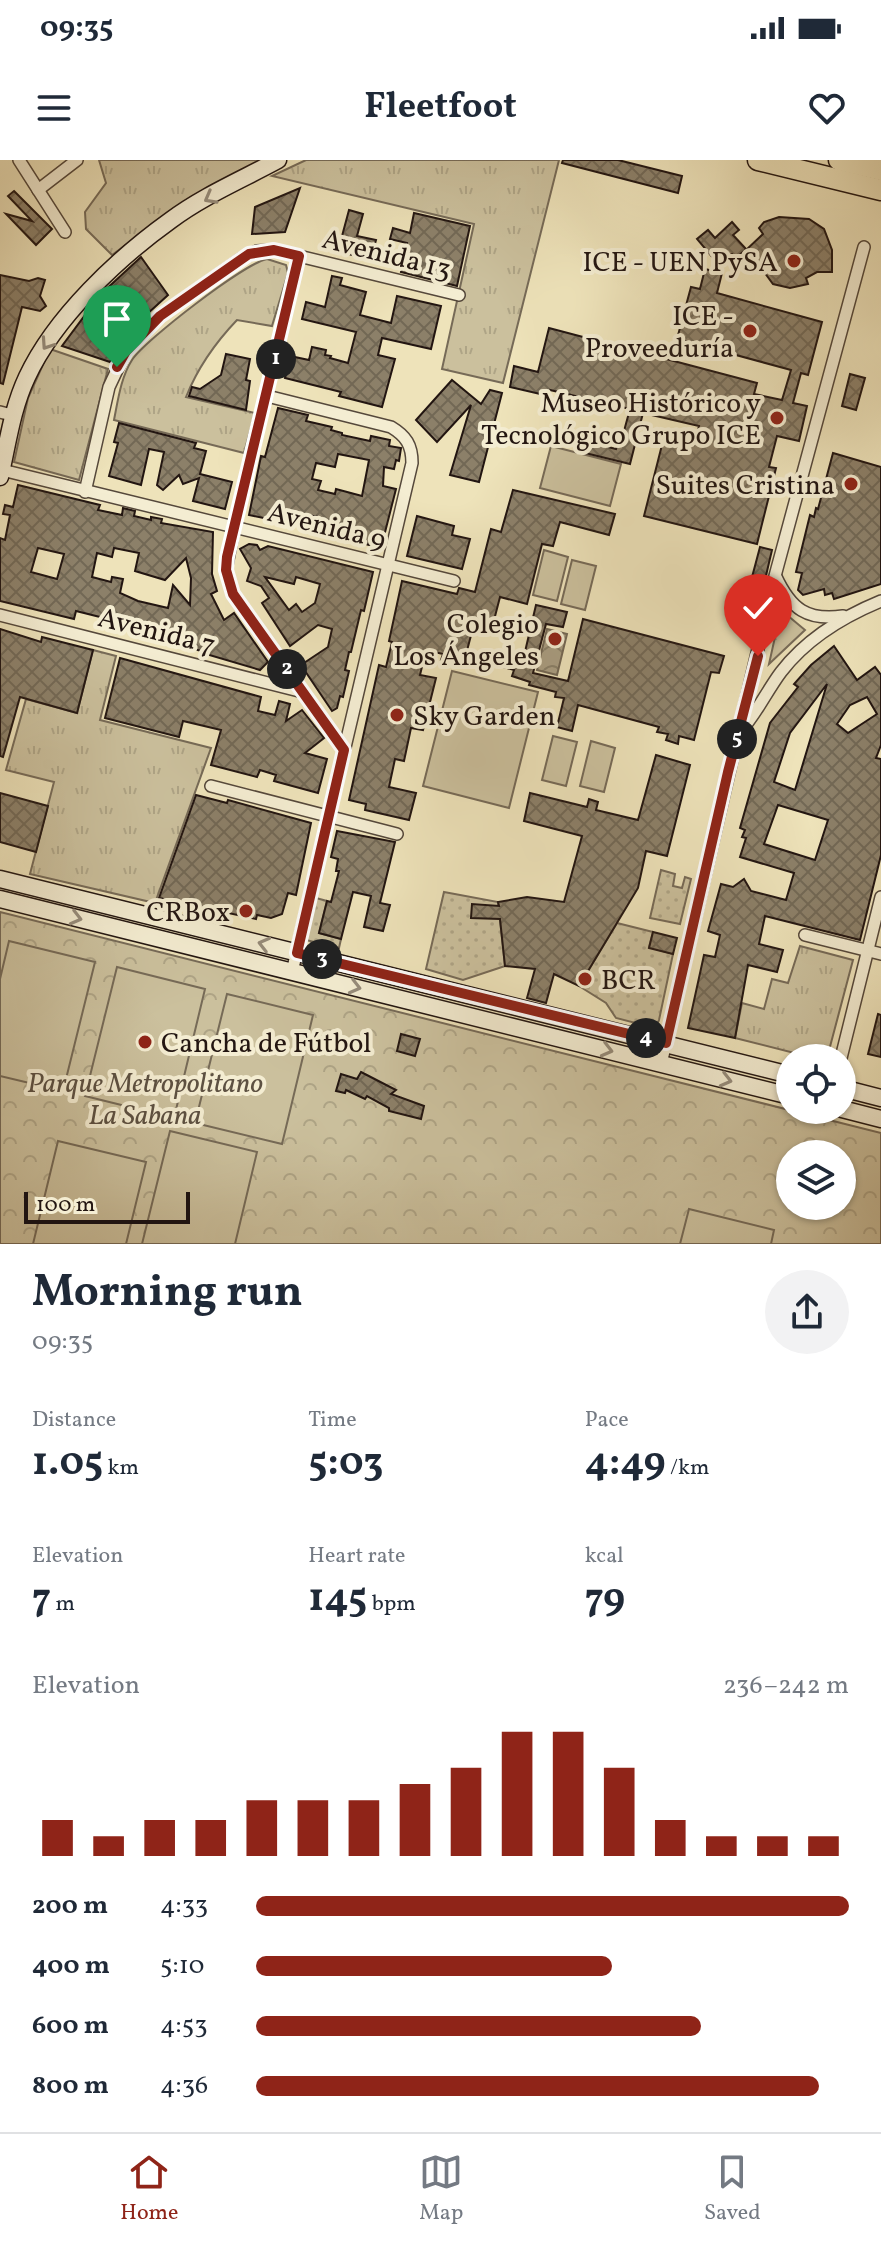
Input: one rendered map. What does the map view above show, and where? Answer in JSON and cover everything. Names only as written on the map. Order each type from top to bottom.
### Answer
[{"type":"highway","points":[[758,160],[881,190]]},
{"type":"highway","points":[[839,160],[881,170]]},
{"type":"main road","points":[[1,473],[6,414],[45,345],[69,314],[132,251],[173,218],[278,160]]},
{"type":"main road","points":[[0,879],[776,1071]]},
{"type":"main road","points":[[0,899],[776,1093]]},
{"type":"main road","points":[[856,1092],[881,1098]]},
{"type":"main road","points":[[856,1113],[881,1119]]},
{"type":"street","points":[[19,160],[65,232]]},
{"type":"street","points":[[38,190],[77,160]]},
{"type":"street","points":[[661,1064],[775,576],[864,247]]},
{"type":"street","name":"Avenida 13","points":[[85,492],[109,387],[126,351],[160,316],[242,258],[257,251],[274,250],[459,295]]},
{"type":"street","points":[[299,256],[226,570],[233,594],[344,750]]},
{"type":"street","points":[[267,396],[391,427],[409,443],[412,463],[292,972]]},
{"type":"street","name":"Avenida 9","points":[[1,473],[454,581]]},
{"type":"street","points":[[775,576],[785,597],[807,614],[820,618],[848,616]]},
{"type":"street","points":[[738,734],[754,718],[780,674],[798,652],[823,631],[881,601]]},
{"type":"street","name":"Avenida 7","points":[[0,615],[303,692]]},
{"type":"street","points":[[211,786],[397,834]]},
{"type":"street","points":[[846,1044],[875,953],[881,897]]},
{"type":"street","points":[[805,935],[875,953]]},
{"type":"green space","points":[[99,160],[266,160],[173,210],[112,255],[86,229],[85,212],[106,183]]},
{"type":"green space","points":[[306,160],[559,160],[503,383],[442,369],[474,224],[272,176]]},
{"type":"green space","points":[[267,259],[286,265],[288,273],[272,326],[237,320],[208,356],[186,397],[255,413],[244,453],[114,420],[125,374],[141,350],[218,287]]},
{"type":"green space","points":[[50,349],[108,369],[79,480],[14,462],[28,398]]},
{"type":"green space","points":[[551,446],[621,464],[610,506],[540,488]]},
{"type":"green space","points":[[544,550],[568,557],[557,601],[533,595]]},
{"type":"green space","points":[[572,560],[596,566],[585,610],[561,604]]},
{"type":"green space","points":[[781,610],[805,630],[769,664]]},
{"type":"green space","points":[[93,650],[116,656],[100,720],[211,748],[155,903],[30,874],[54,782],[6,770],[26,699],[77,713]]},
{"type":"green space","points":[[452,671],[538,692],[509,808],[423,786]]},
{"type":"green space","points":[[553,736],[577,742],[566,786],[542,780]]},
{"type":"green space","points":[[591,741],[615,748],[604,792],[580,786]]},
{"type":"green space","points":[[661,870],[675,874],[673,886],[682,888],[685,877],[691,879],[680,924],[650,918]]},
{"type":"green space","points":[[444,892],[498,902],[505,966],[463,980],[426,969]]},
{"type":"green space","points":[[316,898],[327,901],[319,933],[341,939],[339,948],[306,940]]},
{"type":"green space","name":"Parque Metropolitano La Sabana","points":[[0,912],[776,1107],[776,1124],[845,1124],[881,1133],[881,1244],[0,1244]]},
{"type":"green space","points":[[617,923],[653,932],[649,947],[673,954],[657,1025],[651,1027],[616,1018],[606,1003],[579,986]]},
{"type":"green space","name":"Cancha de Fútbol","points":[[9,941],[95,962],[63,1091],[0,1076],[0,979]]},
{"type":"green space","points":[[800,946],[853,960],[831,1044],[776,1044],[776,1048],[735,1038],[742,1003],[764,1009],[772,979],[788,983]]},
{"type":"green space","name":"Cancha de Fútbol","points":[[117,967],[205,989],[174,1118],[85,1096]]},
{"type":"green space","name":"Cancha de Fútbol","points":[[227,994],[313,1015],[282,1144],[195,1123]]},
{"type":"green space","name":"Cancha de Fútbol","points":[[170,1131],[257,1152],[235,1244],[142,1244]]},
{"type":"green space","points":[[58,1141],[146,1162],[126,1244],[33,1244]]},
{"type":"green space","points":[[689,1209],[774,1230],[771,1244],[680,1244]]},
{"type":"water","points":[[547,629],[567,634],[557,675],[537,670]]},
{"type":"building","points":[[563,160],[618,160],[682,176],[678,193],[562,163]]},
{"type":"building","points":[[300,188],[285,232],[252,234],[255,207]]},
{"type":"building","points":[[14,191],[52,229],[36,245],[6,214],[32,221],[8,196]]},
{"type":"building","points":[[349,210],[363,214],[357,236],[376,240],[373,251],[354,246],[352,255],[338,251]]},
{"type":"building","points":[[414,213],[470,226],[457,286],[401,272],[407,243],[390,239],[393,228],[410,233]]},
{"type":"building","name":"ICE - UEN PySA","points":[[779,217],[809,219],[824,229],[832,250],[832,272],[817,272],[806,278],[808,284],[790,288],[773,284],[747,249],[763,234],[759,228],[764,222]]},
{"type":"building","points":[[732,222],[739,230],[733,235],[746,249],[736,258],[732,254],[719,265],[697,239],[708,230],[715,238]]},
{"type":"building","points":[[141,257],[168,295],[125,334],[110,362],[62,346],[100,295]]},
{"type":"building","points":[[705,269],[722,273],[717,293],[822,322],[808,375],[801,373],[793,403],[807,406],[799,441],[777,436],[769,467],[776,468],[757,544],[644,516],[664,437],[694,445],[699,426],[643,413],[630,464],[577,451],[580,440],[616,449],[618,441],[621,442],[630,409],[550,390],[549,396],[510,387],[514,366],[538,372],[549,328],[757,383],[754,394],[782,400],[791,370],[677,339],[691,287],[700,289]]},
{"type":"building","points":[[0,275],[29,281],[38,278],[45,280],[40,296],[46,306],[40,311],[22,307],[3,384],[0,383]]},
{"type":"building","points":[[332,276],[342,278],[340,285],[366,292],[360,315],[391,323],[397,296],[441,306],[431,349],[382,338],[378,355],[395,359],[382,407],[339,396],[341,392],[285,378],[290,356],[309,360],[312,347],[326,350],[325,355],[330,358],[348,363],[356,332],[302,319],[306,302],[325,307]]},
{"type":"building","points":[[226,354],[250,359],[246,410],[189,396],[192,387],[200,389],[221,375]]},
{"type":"building","points":[[850,374],[865,378],[856,410],[842,406]]},
{"type":"building","points":[[452,380],[481,404],[490,390],[502,393],[479,482],[450,475],[471,405],[437,442],[416,420]]},
{"type":"building","points":[[278,408],[308,415],[306,421],[332,427],[331,430],[342,435],[370,441],[371,436],[390,440],[389,446],[401,448],[394,469],[384,467],[383,486],[396,489],[381,548],[357,542],[354,531],[337,527],[336,533],[326,531],[327,526],[317,523],[318,517],[290,511],[288,523],[249,515],[261,456],[265,457]],"holes":[[[338,454],[369,460],[362,496],[336,489],[335,494],[318,490],[321,481],[312,479],[316,463],[335,467]]]},
{"type":"building","points":[[119,423],[196,443],[194,448],[206,451],[200,474],[232,482],[225,509],[193,501],[199,478],[183,484],[179,475],[163,490],[157,485],[164,452],[149,449],[141,485],[109,476],[118,443],[114,442]]},
{"type":"building","points":[[833,453],[881,467],[881,584],[834,599],[832,593],[825,595],[824,589],[803,595],[798,590],[802,573],[796,572],[810,515],[814,517],[818,509]]},
{"type":"building","points":[[18,485],[100,505],[98,510],[122,515],[123,508],[135,511],[134,516],[162,519],[161,523],[213,532],[212,574],[217,591],[211,594],[224,620],[234,613],[268,662],[260,670],[160,641],[161,637],[103,622],[104,618],[76,611],[74,619],[0,601],[0,538],[5,540],[10,515],[3,514],[5,505],[13,507]],"holes":[[[38,548],[64,554],[57,579],[31,572]],[[114,548],[139,553],[135,571],[165,580],[186,558],[191,578],[190,605],[173,585],[168,608],[120,593],[123,579],[112,577],[111,582],[92,577],[97,553],[112,557]]]},
{"type":"building","points":[[513,490],[615,514],[609,535],[560,522],[553,546],[542,544],[527,604],[500,597],[493,624],[475,620],[463,666],[441,660],[443,654],[426,650],[420,675],[436,678],[423,730],[411,728],[404,761],[395,759],[389,787],[416,793],[409,820],[365,810],[366,804],[349,800],[379,665],[386,667],[402,581],[457,594],[459,588],[475,592],[491,529],[501,532]]},
{"type":"building","points":[[417,516],[454,526],[452,535],[470,539],[462,569],[407,556]]},
{"type":"building","points":[[249,544],[257,545],[260,550],[268,546],[373,572],[364,611],[361,610],[349,652],[345,670],[349,671],[343,697],[340,696],[337,708],[332,711],[301,665],[328,647],[332,629],[318,625],[290,646],[262,603],[269,598],[261,586],[247,581],[251,568],[240,549]],"holes":[[[265,577],[294,584],[296,577],[320,584],[315,603],[302,612],[296,604],[289,610]]]},
{"type":"building","points":[[760,547],[772,550],[764,584],[751,581]]},
{"type":"building","points":[[536,605],[567,612],[563,627],[546,624],[533,673],[568,681],[583,619],[724,656],[719,673],[711,672],[694,740],[679,736],[678,744],[666,740],[668,734],[657,732],[659,727],[578,705],[572,731],[557,727],[564,698],[555,697],[556,692],[529,685],[530,682],[512,676],[514,670],[500,666],[504,651],[524,656]]},
{"type":"building","points":[[0,629],[41,642],[42,637],[93,650],[77,713],[20,697],[3,757],[0,756]]},
{"type":"building","points":[[834,646],[857,680],[875,667],[881,675],[881,745],[876,758],[881,759],[881,855],[860,940],[765,916],[759,944],[783,950],[777,972],[748,965],[735,1038],[688,1028],[704,955],[715,957],[720,935],[708,931],[721,884],[733,887],[744,879],[751,891],[786,900],[794,873],[740,857],[746,838],[742,837],[745,830],[740,828],[770,723],[798,687],[794,684]],"holes":[[[827,684],[795,790],[774,782],[790,733]],[[867,697],[877,714],[848,733],[837,724],[850,705]],[[778,805],[828,820],[815,860],[764,844]]]},
{"type":"building","points":[[120,658],[261,697],[258,711],[275,715],[279,701],[290,704],[286,721],[302,710],[324,738],[305,753],[327,759],[318,793],[274,781],[276,775],[260,770],[257,777],[211,765],[221,730],[183,721],[179,737],[105,718]]},
{"type":"building","points":[[656,755],[690,765],[667,856],[646,851],[638,888],[579,986],[554,974],[546,1003],[527,998],[535,969],[505,966],[500,919],[471,918],[472,904],[499,906],[498,902],[527,897],[564,902],[582,836],[524,821],[530,793],[587,807],[589,799],[598,802],[596,810],[638,820]]},
{"type":"building","points":[[0,793],[48,806],[36,852],[0,842]]},
{"type":"building","points":[[196,795],[227,803],[228,800],[311,823],[296,895],[288,893],[282,914],[271,918],[257,915],[256,919],[159,898]]},
{"type":"building","points":[[337,831],[395,842],[380,903],[390,905],[383,931],[364,927],[371,896],[353,892],[341,939],[319,933],[339,871],[336,871],[338,859],[331,857]]},
{"type":"building","points":[[653,932],[677,938],[673,954],[649,948]]},
{"type":"building","points":[[878,1014],[881,1015],[881,1057],[868,1054]]},
{"type":"building","points":[[401,1034],[420,1039],[415,1056],[397,1051]]},
{"type":"building","points":[[361,1072],[396,1090],[391,1094],[424,1106],[421,1119],[389,1111],[389,1108],[367,1096],[365,1099],[346,1090],[345,1093],[336,1091],[341,1074],[357,1079]]},
{"type":"place","name":"ICE - UEN PySA","points":[[794,261]]},
{"type":"place","name":"ICE - Proveeduría","points":[[750,331]]},
{"type":"place","name":"Museo Histórico y Tecnológico Grupo ICE","points":[[777,418]]},
{"type":"place","name":"Suites Cristina","points":[[851,484]]},
{"type":"place","name":"Colegio Los Ángeles","points":[[555,639]]},
{"type":"place","name":"Sky Garden","points":[[397,715]]},
{"type":"place","name":"CRBox","points":[[246,911]]},
{"type":"place","name":"BCR","points":[[585,979]]},
{"type":"place","name":"Cancha de Fútbol","points":[[145,1042]]},
{"type":"route","points":[[117,367],[126,351],[160,316],[249,254],[274,250],[299,256],[226,570],[233,594],[344,750],[297,953],[666,1043],[758,656]]}]
